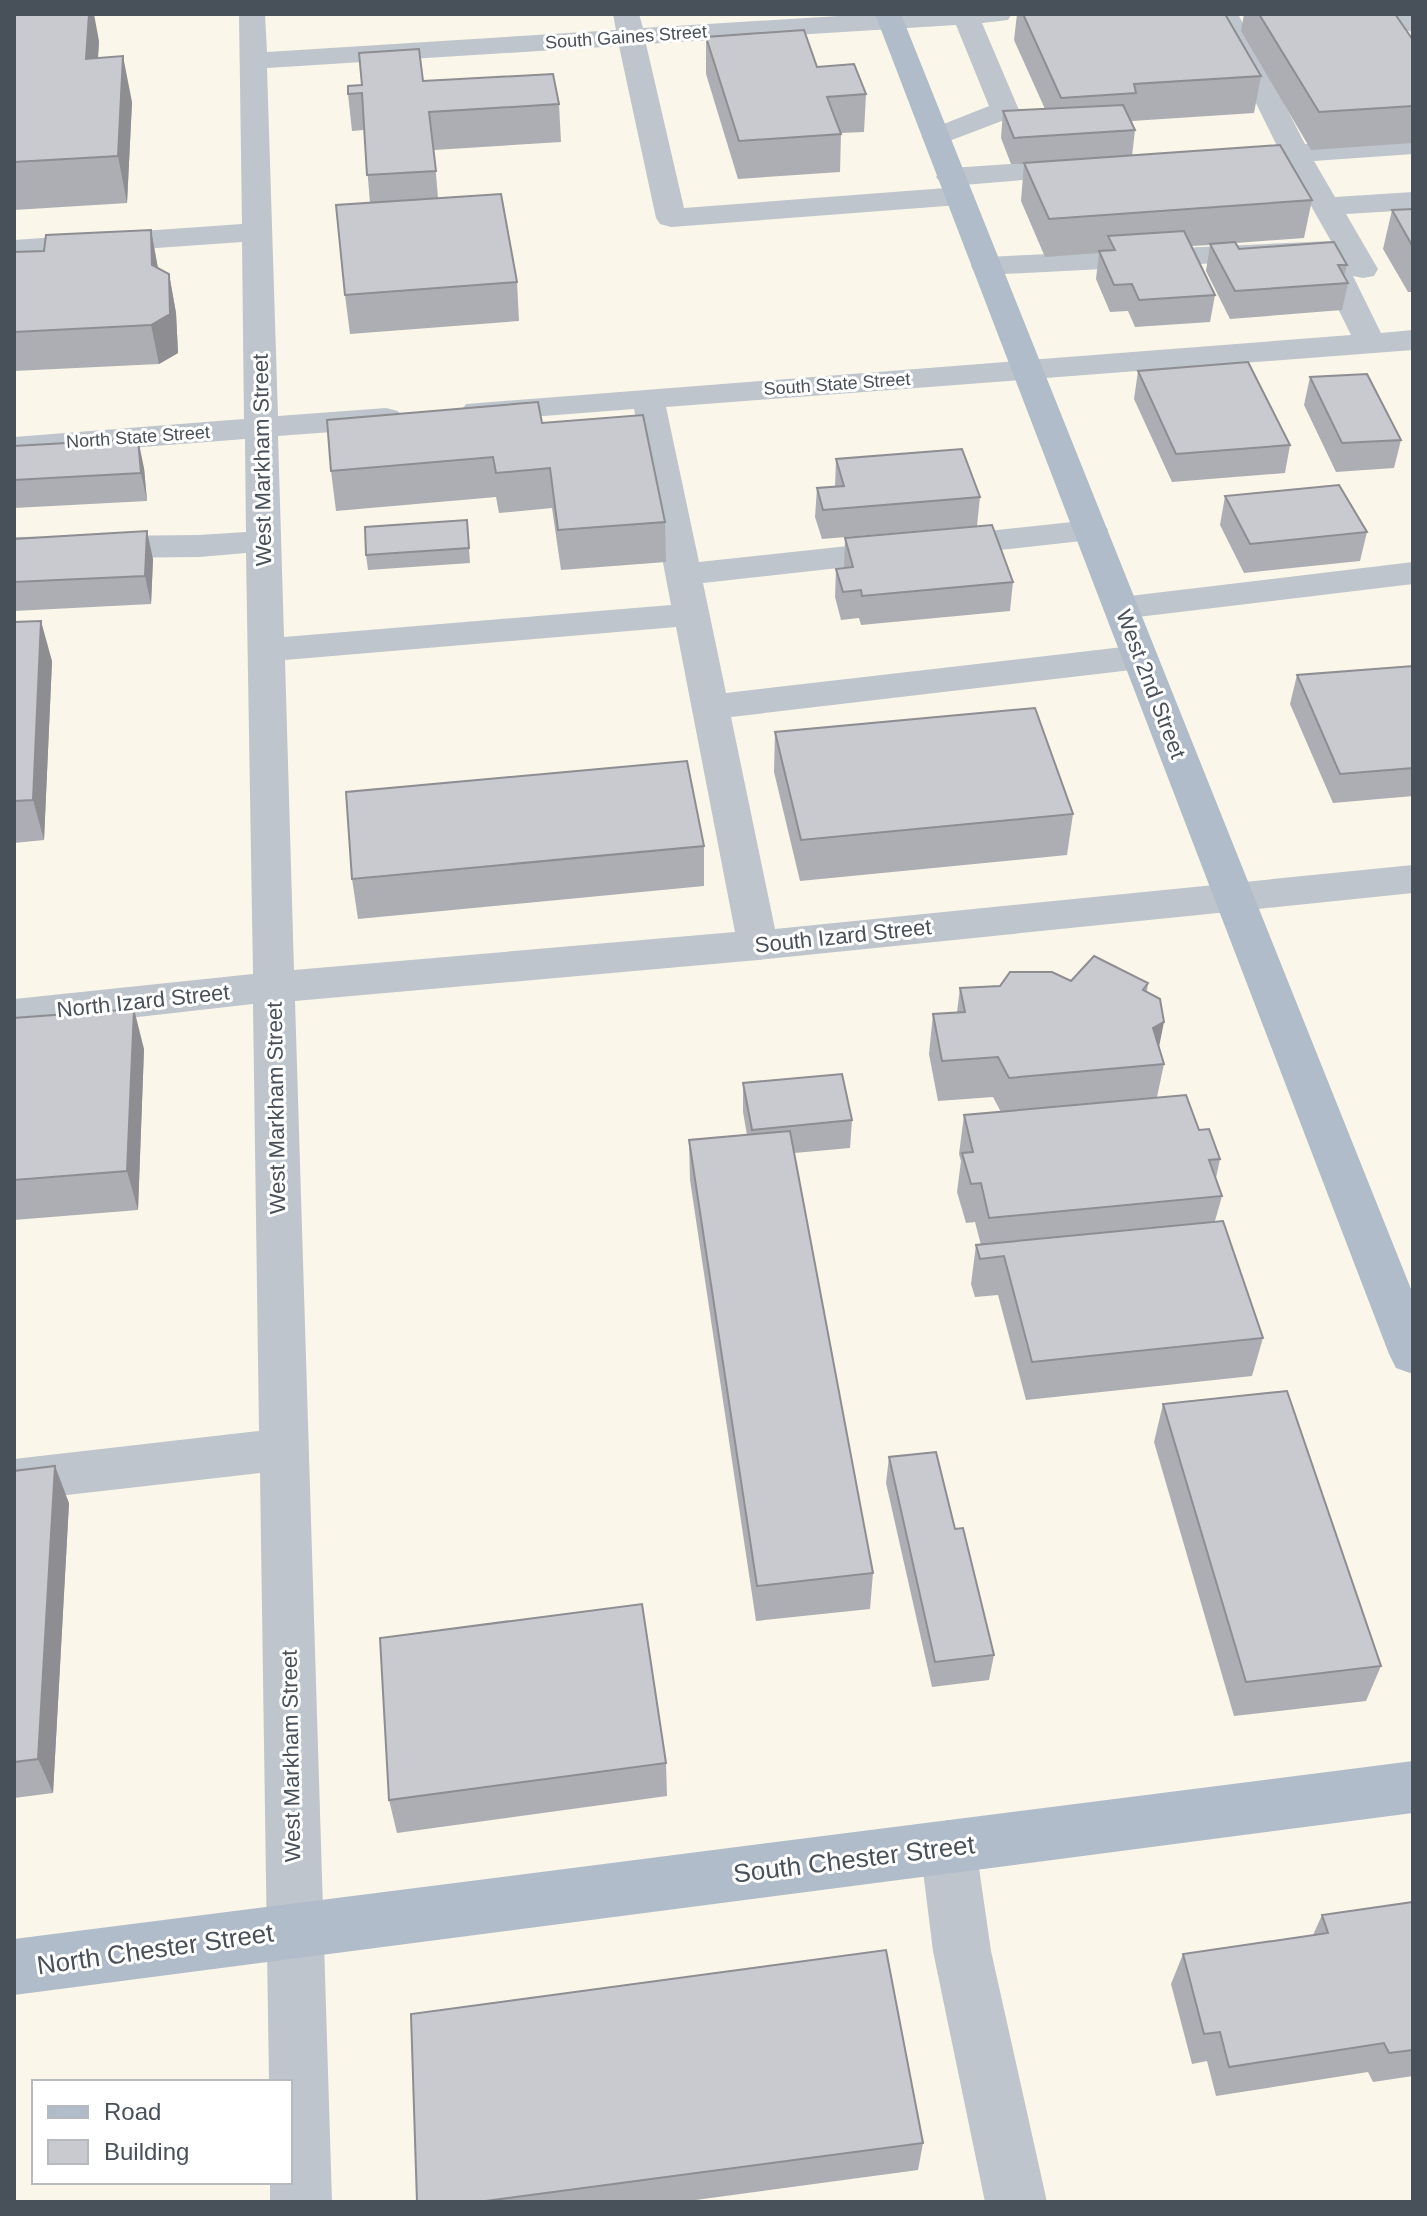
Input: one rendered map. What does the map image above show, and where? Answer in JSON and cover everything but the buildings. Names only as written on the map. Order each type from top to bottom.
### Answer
[{"type":"main road","name":"West 2nd Street","points":[[889,17],[1413,1354]]},
{"type":"main road","name":"South Chester Street","points":[[295,1930],[1413,1787]]},
{"type":"main road","name":"North Chester Street","points":[[14,1967],[295,1930]]},
{"type":"street","name":"West Markham Street","points":[[252,14],[301,2202]]},
{"type":"street","name":"South Gaines Street","points":[[252,61],[628,26],[999,14]]},
{"type":"street","points":[[1225,14],[1295,153],[1409,340]]},
{"type":"street","points":[[1405,14],[1413,24]]},
{"type":"street","points":[[936,137],[1005,110],[966,16]]},
{"type":"street","points":[[628,26],[671,218],[1109,166]]},
{"type":"street","points":[[1202,160],[1413,145]]},
{"type":"street","points":[[1326,206],[1413,201]]},
{"type":"street","points":[[14,249],[256,232]]},
{"type":"street","points":[[986,266],[1324,248],[1371,344]]},
{"type":"street","name":"South State Street","points":[[262,428],[1409,340]]},
{"type":"street","points":[[648,398],[711,707],[708,761],[758,945]]},
{"type":"street","name":"North State Street","points":[[14,447],[262,428]]},
{"type":"street","points":[[684,574],[1091,530]]},
{"type":"street","points":[[14,548],[199,546],[263,541]]},
{"type":"street","points":[[1121,608],[1413,573]]},
{"type":"street","points":[[267,650],[693,614]]},
{"type":"street","points":[[711,707],[1140,657]]},
{"type":"street","name":"South Izard Street","points":[[273,987],[758,945],[1413,879]]},
{"type":"street","name":"North Izard Street","points":[[14,1015],[273,987]]},
{"type":"street","points":[[14,1480],[284,1449]]},
{"type":"street","points":[[948,1847],[962,1951],[1016,2202]]},
{"type":"shaded area","points":[[14,14],[1413,14],[1413,2202],[14,2202]]}]
